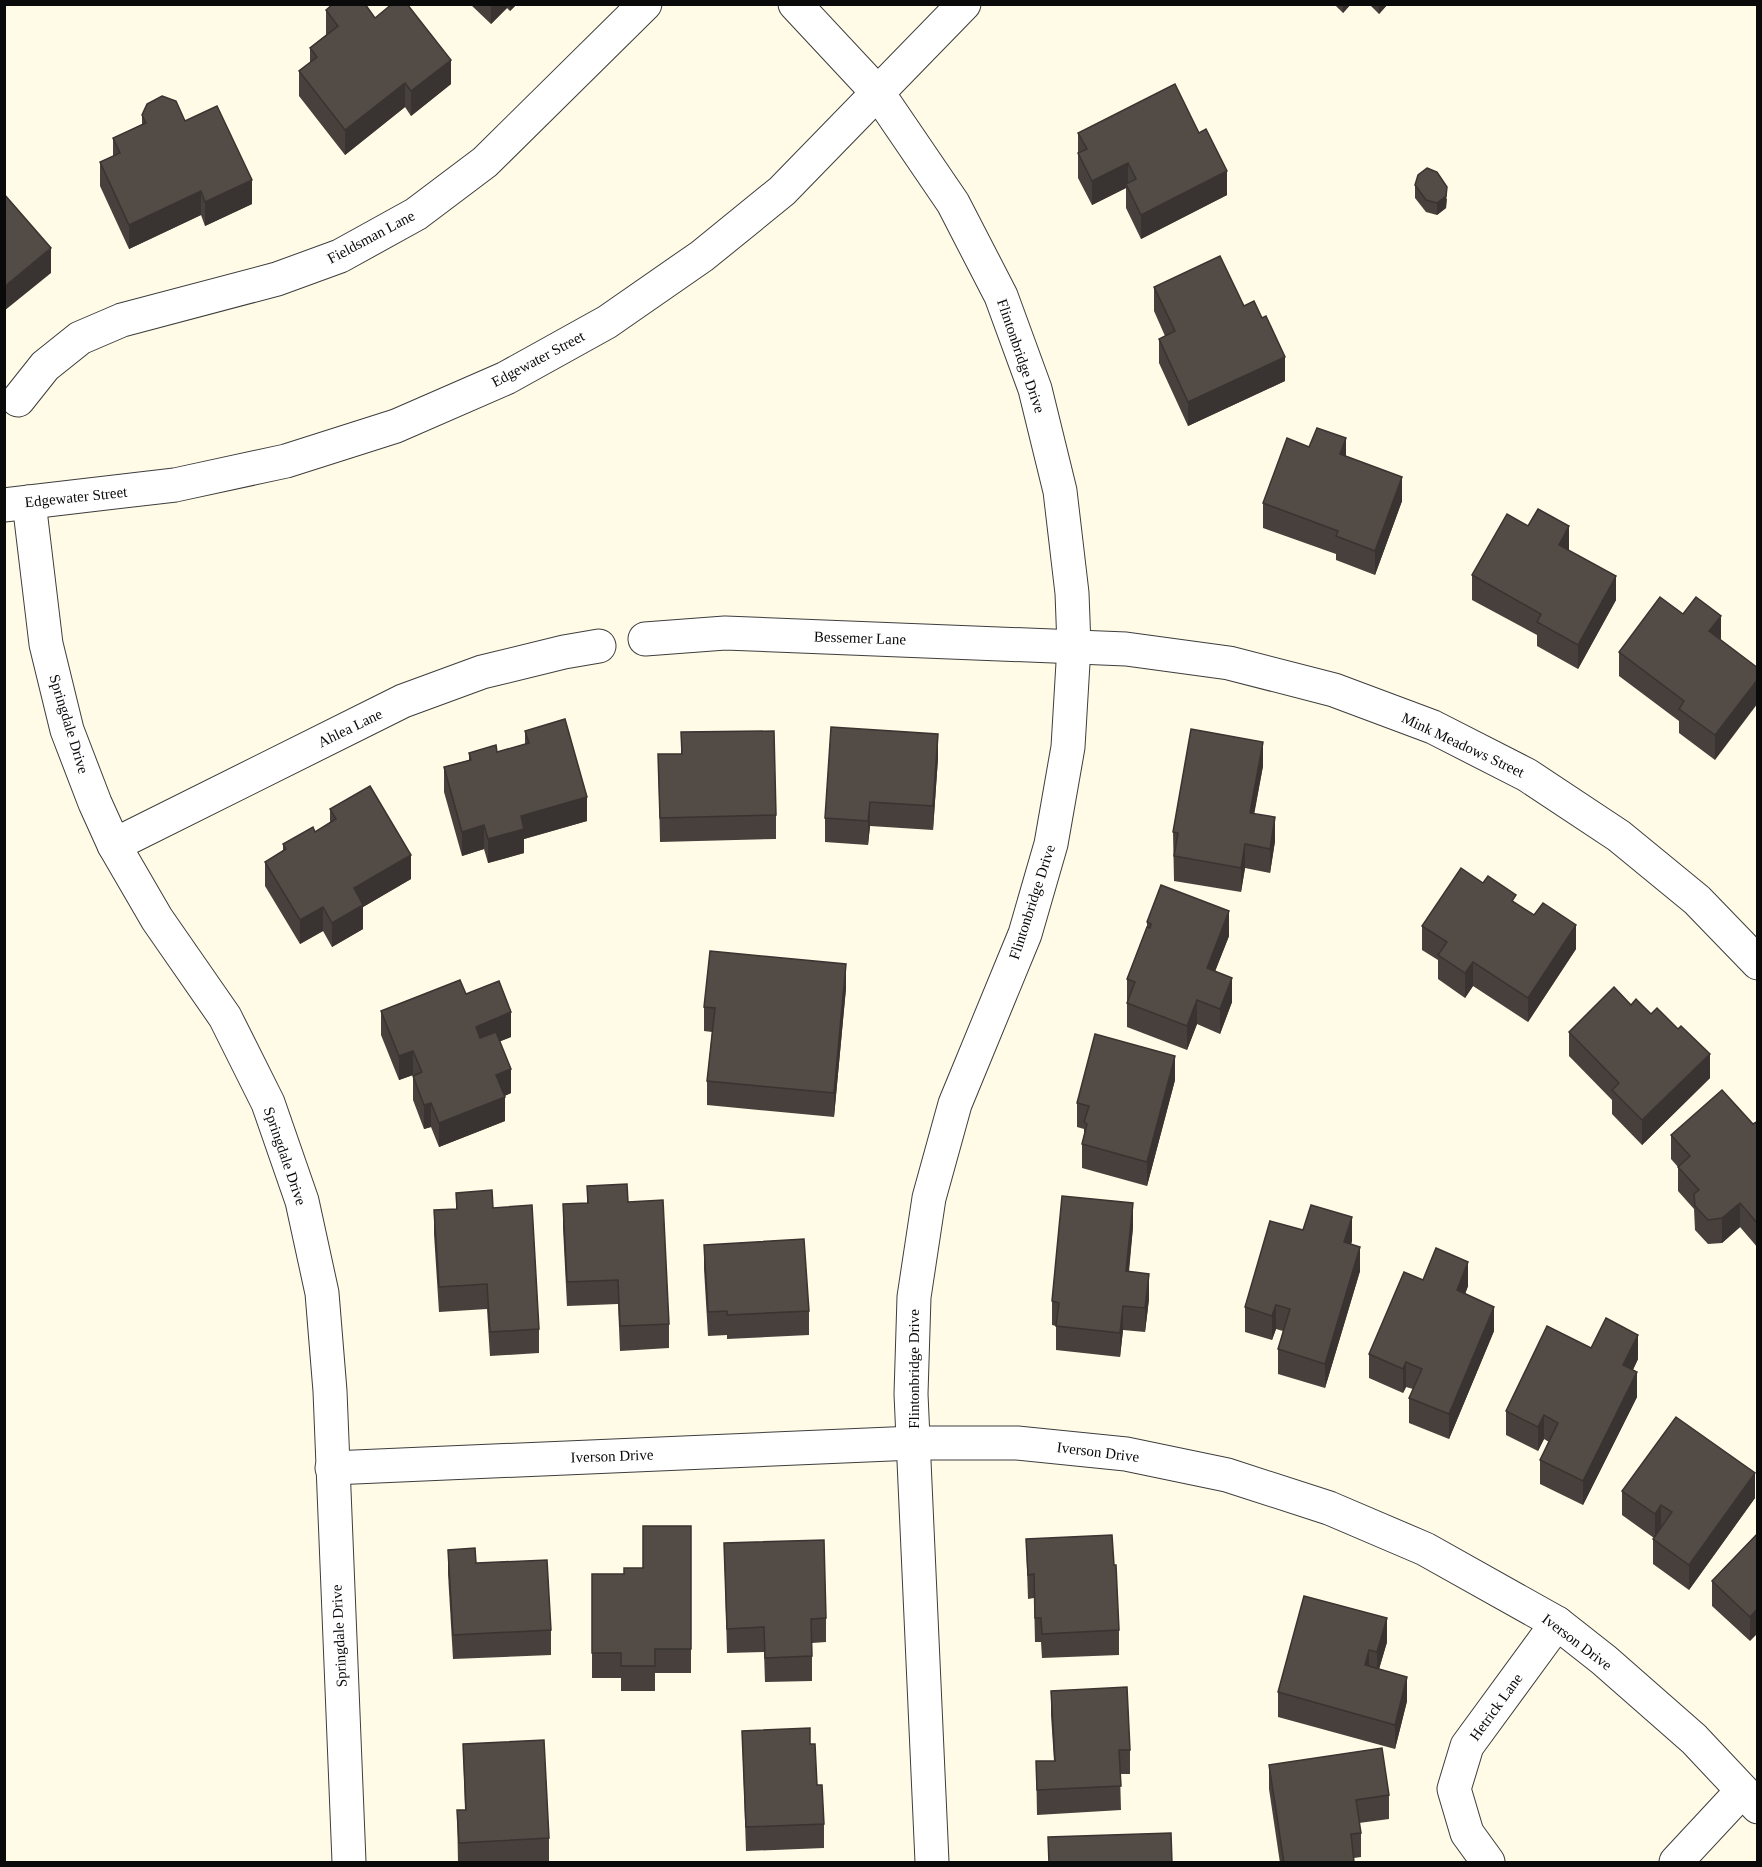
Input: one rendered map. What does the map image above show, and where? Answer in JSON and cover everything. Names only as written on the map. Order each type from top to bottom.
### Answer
[{"type":"street","name":"Fieldsman Lane","points":[[18,400],[45,366],[80,338],[122,320],[277,279],[340,256],[416,214],[485,162],[645,4]]},
{"type":"street","name":"Flintonbridge Drive","points":[[795,4],[878,93],[953,203],[1001,296],[1035,389],[1060,491],[1072,593],[1074,646],[1068,747],[1051,844],[1024,934],[955,1104],[929,1197],[914,1297],[911,1394],[932,1863]]},
{"type":"street","name":"Edgewater Street","points":[[17,503],[175,485],[286,461],[396,426],[506,378],[607,322],[702,256],[782,191],[964,4]]},
{"type":"street","name":"Springdale Drive","points":[[17,503],[46,644],[67,730],[95,803],[114,844],[157,919],[225,1017],[268,1103],[302,1201],[322,1293],[330,1391],[349,1863]]},
{"type":"street","name":"Bessemer Lane","points":[[645,639],[725,633],[1074,646]]},
{"type":"street","name":"Ahlea Lane","points":[[114,844],[404,701],[483,672],[564,652],[599,646]]},
{"type":"street","name":"Mink Meadows Street","points":[[1074,646],[1126,649],[1228,663],[1334,690],[1433,727],[1527,775],[1619,836],[1697,900],[1758,963]]},
{"type":"street","name":"Iverson Drive","points":[[332,1468],[914,1443],[1017,1443],[1126,1454],[1227,1475],[1329,1508],[1425,1549],[1557,1623],[1604,1660],[1694,1739],[1750,1799]]},
{"type":"street","name":"Hetrick Lane","points":[[1488,1863],[1467,1833],[1454,1789],[1467,1746],[1557,1623]]},
{"type":"street","points":[[1676,1863],[1750,1799]]},
{"type":"building","points":[[333,4],[365,4],[375,18],[392,4],[407,4],[451,60],[411,91],[405,83],[345,130],[299,71],[317,57],[310,48],[338,26],[326,10]]},
{"type":"building","points":[[1175,84],[1199,133],[1206,129],[1227,171],[1141,215],[1126,184],[1136,179],[1128,163],[1092,181],[1078,153],[1087,149],[1078,133]]},
{"type":"building","points":[[162,96],[176,101],[185,121],[217,106],[252,180],[205,202],[201,191],[129,225],[100,162],[120,153],[113,138],[146,123],[142,115],[147,104]]},
{"type":"building","points":[[1427,168],[1437,172],[1447,187],[1446,196],[1437,203],[1426,200],[1415,185],[1418,175]]},
{"type":"building","points":[[4,194],[51,248],[4,287]]},
{"type":"building","points":[[1220,256],[1244,306],[1254,301],[1262,318],[1266,316],[1285,357],[1188,402],[1159,339],[1175,331],[1154,287]]},
{"type":"building","points":[[1317,428],[1346,438],[1340,454],[1402,477],[1375,551],[1336,536],[1338,531],[1263,503],[1287,438],[1309,447]]},
{"type":"building","points":[[1538,509],[1569,526],[1559,545],[1616,576],[1578,645],[1537,622],[1541,614],[1472,575],[1507,514],[1528,526]]},
{"type":"building","points":[[1660,597],[1683,614],[1696,597],[1721,616],[1709,631],[1758,668],[1758,679],[1715,735],[1679,709],[1684,701],[1619,652]]},
{"type":"building","points":[[565,719],[587,797],[521,816],[524,829],[488,839],[484,825],[462,832],[444,767],[471,760],[469,753],[496,745],[497,752],[529,743],[525,731]]},
{"type":"building","points":[[831,727],[938,734],[933,806],[870,802],[868,821],[825,818]]},
{"type":"building","points":[[1191,729],[1263,742],[1250,813],[1275,817],[1270,849],[1245,844],[1241,868],[1174,856],[1178,833],[1173,832]]},
{"type":"building","points":[[774,731],[776,815],[660,818],[658,754],[682,754],[681,732]]},
{"type":"building","points":[[370,786],[411,855],[354,888],[363,905],[332,923],[323,907],[300,920],[265,862],[286,849],[283,844],[313,827],[315,832],[336,819],[330,809]]},
{"type":"building","points":[[1461,868],[1483,883],[1488,876],[1516,895],[1512,901],[1534,915],[1543,903],[1576,925],[1528,998],[1473,962],[1465,973],[1438,955],[1447,942],[1422,926]]},
{"type":"building","points":[[1161,885],[1229,911],[1207,968],[1232,978],[1220,1009],[1197,1000],[1187,1026],[1127,1003],[1135,982],[1127,979],[1147,927],[1150,928],[1151,924],[1147,922]]},
{"type":"building","points":[[710,951],[846,964],[834,1093],[707,1081],[715,1008],[704,1007]]},
{"type":"building","points":[[460,980],[466,994],[499,981],[511,1012],[476,1027],[480,1038],[496,1032],[511,1069],[496,1075],[505,1097],[439,1123],[431,1103],[424,1105],[413,1076],[422,1072],[413,1051],[399,1056],[381,1011]]},
{"type":"building","points":[[1614,987],[1631,1005],[1636,999],[1651,1014],[1657,1008],[1678,1029],[1681,1026],[1710,1054],[1642,1120],[1612,1090],[1619,1083],[1569,1032]]},
{"type":"building","points":[[1095,1034],[1175,1056],[1147,1162],[1082,1144],[1087,1124],[1084,1122],[1089,1106],[1077,1103]]},
{"type":"building","points":[[1722,1090],[1753,1124],[1758,1121],[1758,1224],[1740,1203],[1722,1218],[1708,1220],[1695,1206],[1694,1194],[1699,1190],[1678,1167],[1690,1156],[1671,1135]]},
{"type":"building","points":[[627,1184],[628,1202],[663,1200],[669,1324],[620,1326],[618,1280],[567,1282],[563,1204],[588,1203],[587,1186]]},
{"type":"building","points":[[492,1190],[493,1208],[532,1205],[539,1329],[490,1332],[487,1284],[439,1287],[434,1210],[457,1209],[456,1193]]},
{"type":"building","points":[[1062,1196],[1133,1203],[1126,1271],[1149,1274],[1145,1308],[1123,1306],[1120,1333],[1056,1326],[1059,1303],[1052,1301]]},
{"type":"building","points":[[1311,1205],[1352,1217],[1344,1242],[1360,1247],[1325,1364],[1278,1349],[1290,1309],[1276,1305],[1272,1316],[1245,1307],[1270,1221],[1303,1230]]},
{"type":"building","points":[[804,1239],[809,1311],[727,1315],[727,1311],[708,1312],[704,1245]]},
{"type":"building","points":[[1436,1248],[1468,1262],[1457,1290],[1494,1307],[1449,1414],[1409,1398],[1422,1369],[1406,1362],[1403,1369],[1369,1354],[1404,1272],[1423,1280]]},
{"type":"building","points":[[1606,1318],[1638,1335],[1623,1365],[1637,1372],[1583,1481],[1540,1460],[1558,1423],[1544,1415],[1538,1427],[1506,1411],[1547,1326],[1591,1348]]},
{"type":"building","points":[[1676,1417],[1755,1473],[1689,1565],[1653,1539],[1672,1512],[1661,1505],[1655,1514],[1622,1491]]},
{"type":"building","points":[[643,1526],[691,1526],[691,1649],[655,1649],[655,1666],[621,1666],[621,1653],[592,1653],[592,1574],[624,1574],[624,1568],[643,1568]]},
{"type":"building","points":[[1758,1533],[1758,1608],[1750,1617],[1712,1581]]},
{"type":"building","points":[[1112,1535],[1119,1630],[1042,1634],[1041,1618],[1035,1618],[1034,1574],[1028,1575],[1026,1539]]},
{"type":"building","points":[[824,1540],[826,1618],[811,1619],[812,1656],[765,1658],[764,1627],[727,1629],[724,1543]]},
{"type":"building","points":[[475,1548],[476,1563],[547,1560],[551,1630],[453,1635],[448,1550]]},
{"type":"building","points":[[1304,1596],[1387,1618],[1377,1652],[1369,1650],[1365,1665],[1407,1677],[1395,1725],[1278,1692]]},
{"type":"building","points":[[1127,1687],[1130,1750],[1119,1750],[1121,1786],[1037,1790],[1036,1761],[1055,1761],[1051,1691]]},
{"type":"building","points":[[810,1728],[810,1744],[815,1744],[817,1785],[822,1785],[824,1824],[746,1827],[742,1731]]},
{"type":"building","points":[[544,1740],[549,1838],[459,1843],[457,1810],[466,1810],[463,1744]]},
{"type":"building","points":[[1382,1748],[1389,1795],[1356,1800],[1361,1833],[1351,1834],[1354,1862],[1284,1863],[1269,1765]]},
{"type":"building","points":[[1171,1833],[1172,1863],[1049,1863],[1048,1837]]}]
